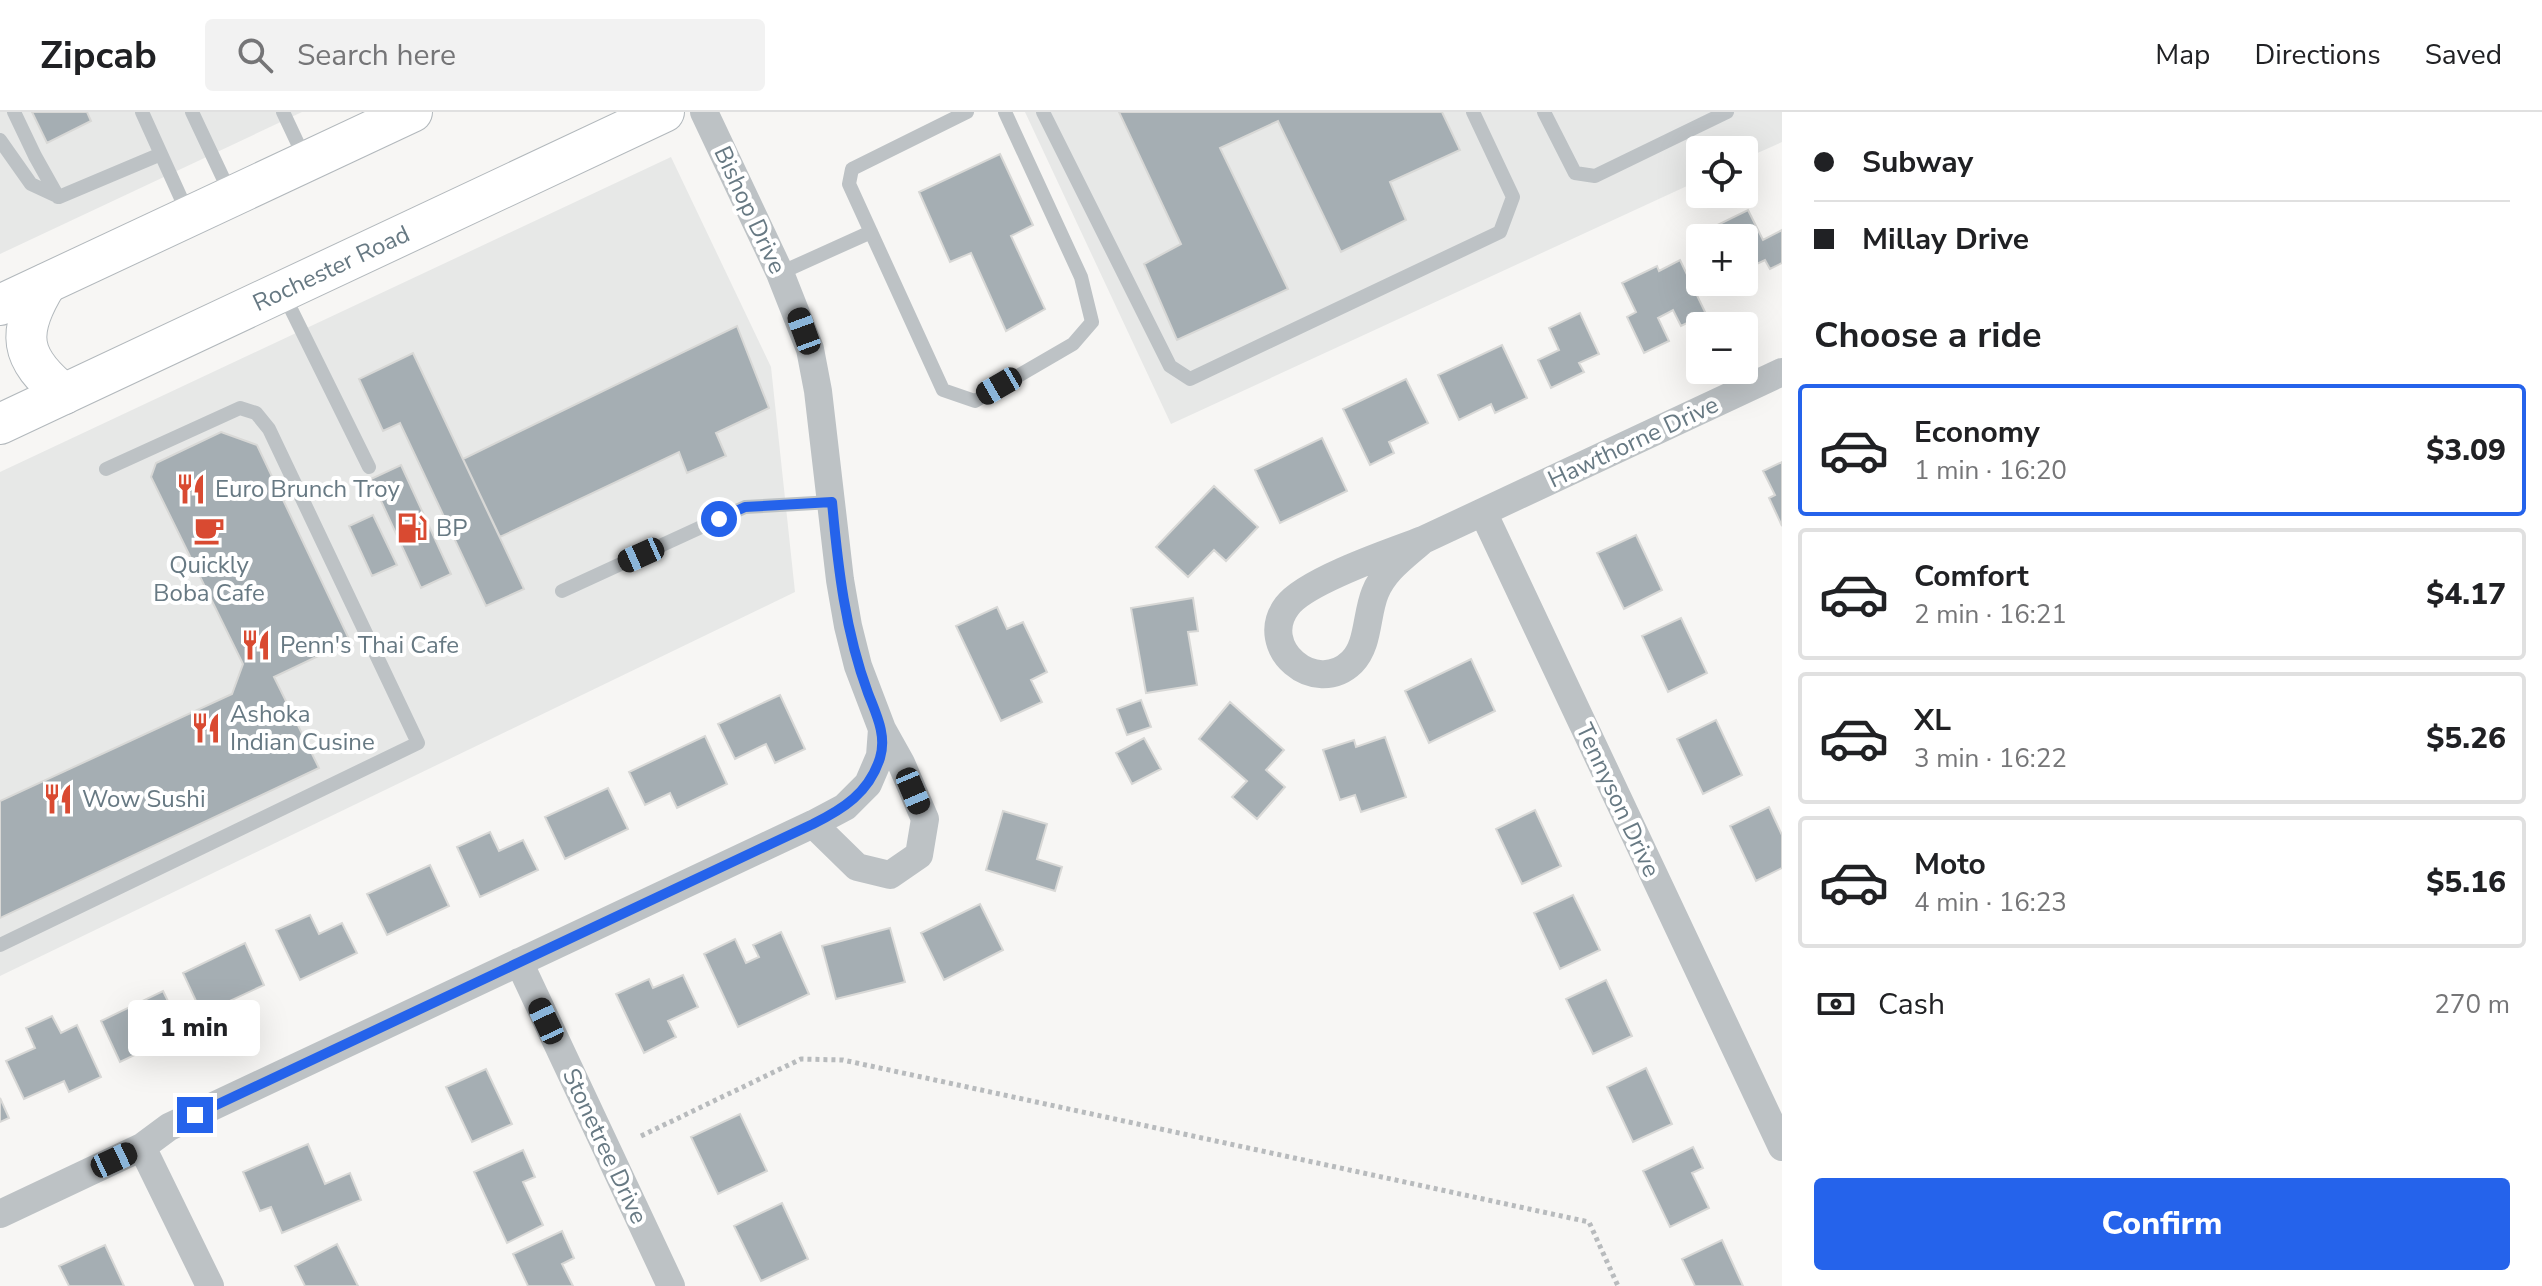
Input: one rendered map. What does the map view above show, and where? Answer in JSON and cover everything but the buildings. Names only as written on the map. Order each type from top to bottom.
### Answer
[{"type":"main road","points":[[0,305],[412,112]]},
{"type":"main road","name":"Rochester Road","points":[[0,424],[282,291],[600,129],[664,112]]},
{"type":"main road","points":[[46,284],[32,307],[25,339],[35,367],[64,394]]},
{"type":"street","name":"Bishop Drive","points":[[704,112],[780,273],[810,349],[848,626],[858,666],[882,729],[901,763],[925,819],[919,855],[890,875],[857,867],[813,824]]},
{"type":"street","name":"Hawthorne Drive","points":[[1483,512],[1782,372]]},
{"type":"street","points":[[1423,540],[1380,581],[1373,596],[1363,643],[1351,663],[1332,673],[1301,670],[1291,663],[1280,642],[1279,629],[1286,606],[1296,596],[1369,559],[1423,540],[1483,512]]},
{"type":"street","name":"Tennyson Drive","points":[[1483,512],[1782,1147]]},
{"type":"street","points":[[0,1214],[142,1147],[169,1127],[845,807],[868,784],[880,756],[882,729]]},
{"type":"street","name":"Stonetree Drive","points":[[519,962],[671,1286]]},
{"type":"street","points":[[142,1147],[210,1286]]},
{"type":"lane","points":[[14,112],[59,197]]},
{"type":"lane","points":[[142,112],[189,216]]},
{"type":"lane","points":[[192,112],[232,196]]},
{"type":"lane","points":[[283,112],[306,161]]},
{"type":"lane","points":[[967,112],[852,169],[849,184],[943,390],[975,401],[1073,344],[1092,322],[1081,277],[1005,112]]},
{"type":"lane","points":[[1043,112],[1170,366],[1190,379],[1500,232],[1513,197],[1473,112]]},
{"type":"lane","points":[[1544,112],[1575,173],[1595,176],[1727,112]]},
{"type":"lane","points":[[0,140],[31,184],[59,197],[161,154]]},
{"type":"lane","points":[[780,273],[871,232]]},
{"type":"lane","points":[[282,291],[369,467]]},
{"type":"lane","points":[[0,945],[418,743],[269,429],[256,413],[240,408],[106,469]]},
{"type":"lane","points":[[562,591],[745,507],[832,502]]},
{"type":"path","points":[[641,1136],[801,1059],[843,1060],[1589,1222],[1618,1286]]},
{"type":"shaded area","points":[[0,112],[302,112],[0,254]]},
{"type":"shaded area","points":[[1025,112],[1782,112],[1782,142],[1758,153],[1758,136],[1686,136],[1686,186],[1171,424]]},
{"type":"shaded area","points":[[671,157],[771,367],[795,592],[0,976],[0,472]]},
{"type":"place","name":"Euro Brunch Troy","points":[[191,489]]},
{"type":"place","name":"BP","points":[[412,528]]},
{"type":"place","name":"Quickly Boba Cafe","points":[[209,530]]},
{"type":"place","name":"Penn's Thai Cafe","points":[[256,645]]},
{"type":"place","name":"Ashoka Indian Cusine","points":[[206,728]]},
{"type":"place","name":"Wow Sushi","points":[[58,799]]},
{"type":"route","points":[[195,1115],[813,824],[845,807],[868,784],[880,756],[882,729],[858,666],[848,626],[832,502],[745,507],[719,519]]}]
